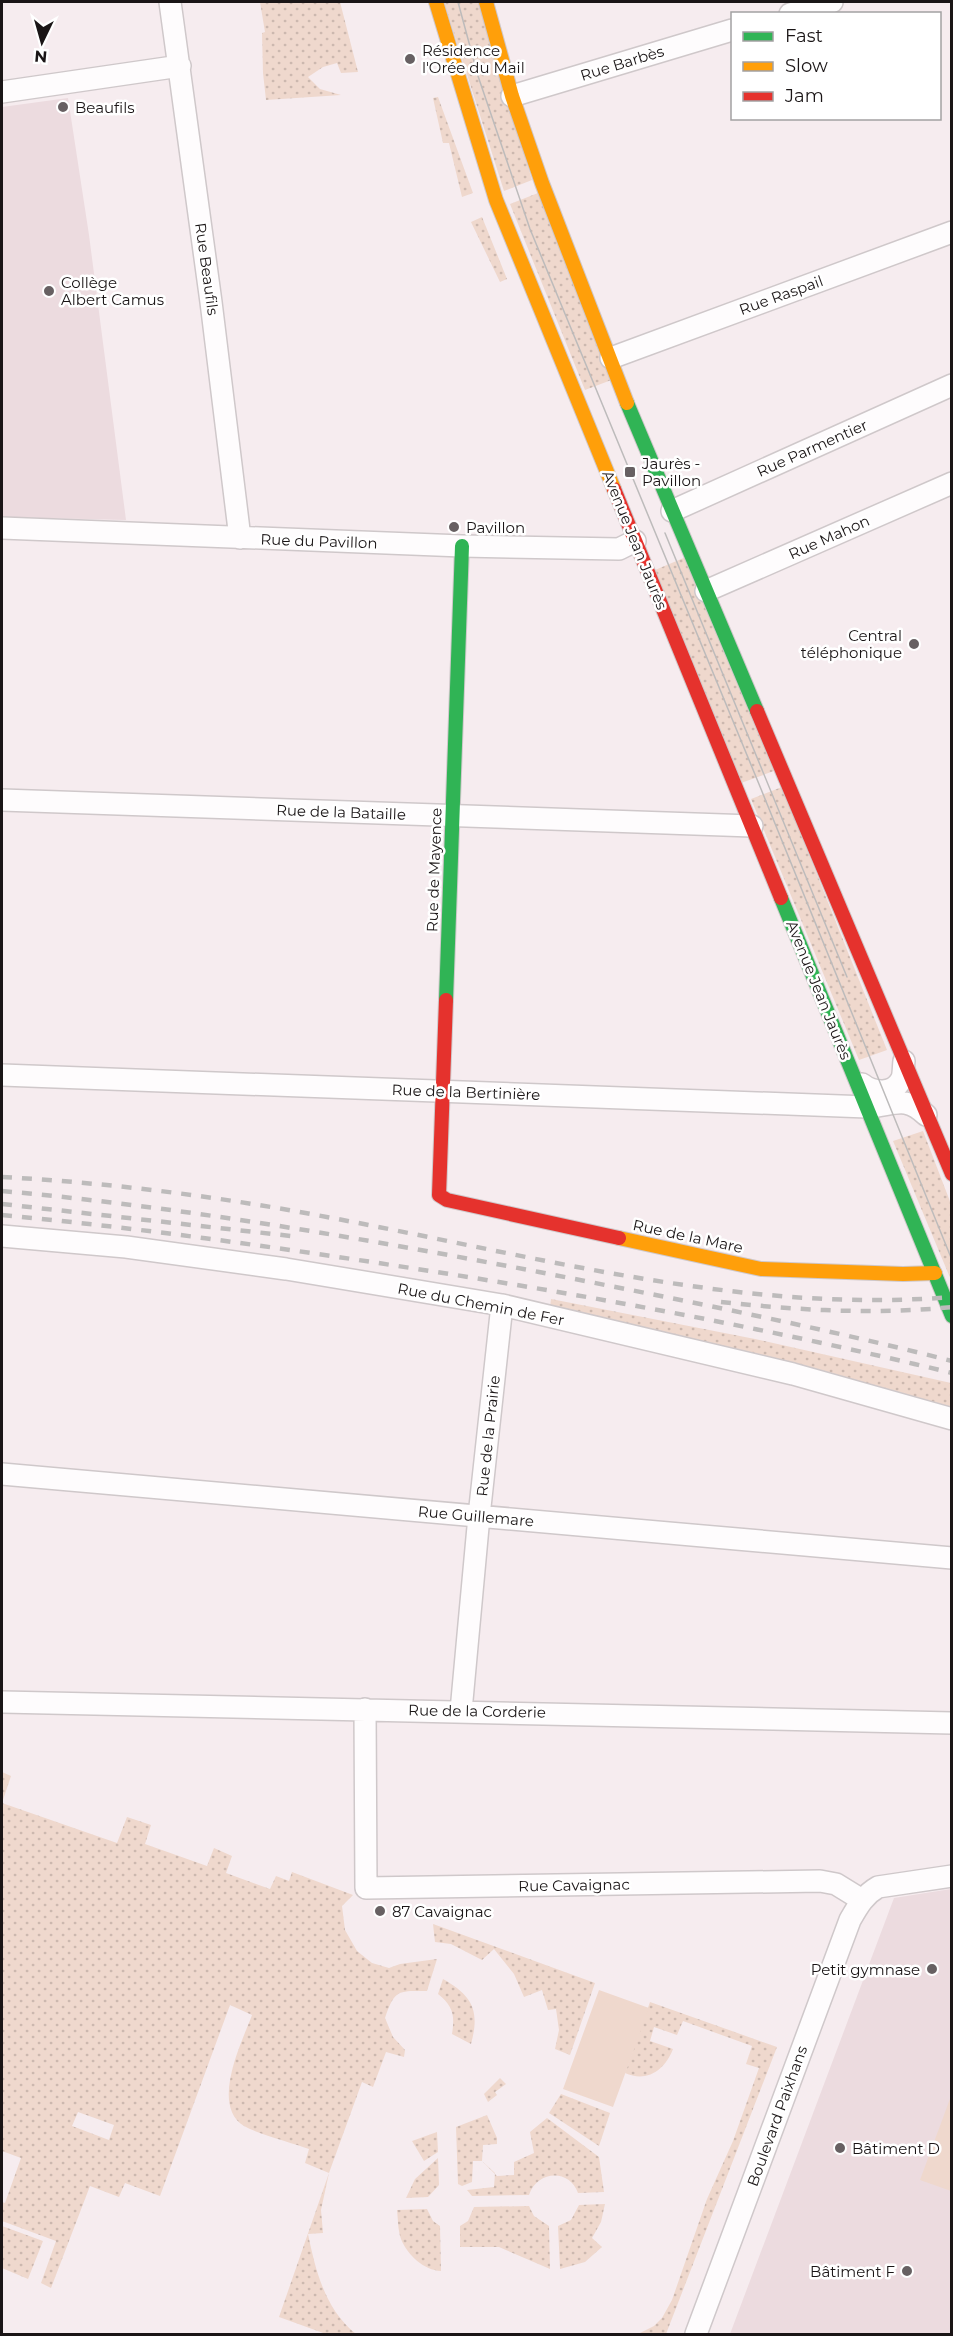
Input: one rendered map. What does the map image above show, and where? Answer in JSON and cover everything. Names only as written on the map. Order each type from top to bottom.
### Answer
[{"type":"main road","name":"Avenue Jean Jaurès","points":[[436,2],[496,200],[951,1316]]},
{"type":"main road","points":[[486,2],[512,96],[542,183],[620,386],[951,1174]]},
{"type":"main road","name":"Rue de Mayence","points":[[439,1195],[462,546]]},
{"type":"main road","name":"Rue de la Mare","points":[[439,1195],[447,1200],[761,1269],[935,1273]]},
{"type":"street","name":"Rue Beaufils","points":[[170,2],[240,538]]},
{"type":"street","points":[[797,12],[832,2]]},
{"type":"street","name":"Rue Barbès","points":[[512,96],[731,30]]},
{"type":"street","points":[[2,92],[180,66]]},
{"type":"street","name":"Rue Raspail","points":[[611,358],[951,232]]},
{"type":"street","name":"Rue Parmentier","points":[[672,511],[951,385]]},
{"type":"street","name":"Rue Mahon","points":[[706,591],[951,483]]},
{"type":"street","name":"Rue du Pavillon","points":[[2,528],[462,546],[619,549],[635,541]]},
{"type":"street","name":"Rue de la Bataille","points":[[2,800],[752,826]]},
{"type":"street","name":"Avenue Jean Jaurès","points":[[853,1072],[867,1089],[884,1091],[900,1082],[904,1060]]},
{"type":"street","name":"Rue de la Bertinière","points":[[2,1075],[867,1107],[908,1102],[917,1106],[926,1115]]},
{"type":"street","name":"Rue du Chemin de Fer","points":[[2,1236],[126,1247],[286,1269],[502,1305],[793,1374],[951,1419]]},
{"type":"street","name":"Rue de la Prairie","points":[[461,1711],[502,1305]]},
{"type":"street","name":"Rue Guillemare","points":[[2,1474],[951,1558]]},
{"type":"street","name":"Rue de la Corderie","points":[[2,1702],[951,1723]]},
{"type":"street","name":"Rue Cavaignac","points":[[365,1709],[366,1888],[819,1881],[836,1884],[862,1900]]},
{"type":"street","points":[[862,1900],[878,1887],[951,1876]]},
{"type":"street","name":"Boulevard Paixhans","points":[[696,2334],[850,1920],[862,1900]]},
{"type":"shaded area","points":[[260,2],[340,2],[358,72],[341,73],[337,63],[323,67],[308,77],[320,89],[341,95],[266,100],[262,33],[265,32]]},
{"type":"shaded area","points":[[444,2],[479,2],[532,180],[504,191]]},
{"type":"shaded area","points":[[438,97],[473,193],[462,197],[449,143],[443,143],[433,98]]},
{"type":"shaded area","name":"Collège Albert Camus","points":[[68,98],[89,235],[126,520],[2,517],[2,107]]},
{"type":"shaded area","points":[[538,193],[614,379],[585,390],[510,204]]},
{"type":"shaded area","points":[[482,217],[507,279],[500,282],[471,222]]},
{"type":"shaded area","points":[[686,557],[774,771],[741,783],[655,570]]},
{"type":"shaded area","points":[[782,787],[887,1050],[859,1060],[751,799]]},
{"type":"shaded area","points":[[923,1131],[951,1204],[951,1280],[893,1141]]},
{"type":"shaded area","points":[[551,1299],[755,1339],[951,1383],[951,1407],[550,1307]]},
{"type":"shaded area","points":[[2,1772],[11,1776],[2,1803]]},
{"type":"shaded area","points":[[2,1803],[117,1843],[127,1817],[151,1825],[145,1844],[207,1866],[214,1848],[232,1856],[226,1873],[270,1889],[276,1876],[289,1881],[292,1872],[353,1895],[342,1906],[345,1930],[357,1951],[372,1963],[389,1968],[400,1964],[437,1959],[427,1991],[404,1992],[395,1997],[392,2002],[385,2018],[393,2037],[405,2050],[404,2057],[386,2052],[373,2087],[362,2082],[329,2173],[305,2163],[309,2149],[250,2129],[234,2116],[230,2104],[231,2073],[252,2015],[230,2005],[160,2196],[125,2183],[119,2197],[90,2186],[51,2288],[41,2283],[56,2241],[2,2221],[2,2202],[5,2203],[21,2158],[2,2151]],"holes":[[[78,2112],[114,2125],[109,2140],[72,2126]]]},
{"type":"shaded area","points":[[951,1889],[951,2334],[730,2334],[894,1898]]},
{"type":"shaded area","points":[[433,1924],[595,1983],[570,2055],[555,2049],[559,2030],[556,2009],[548,2010],[542,1990],[524,1997],[514,1974],[494,1949],[482,1960],[451,1944],[435,1942]]},
{"type":"shaded area","points":[[443,1979],[461,1992],[472,2005],[475,2022],[471,2044],[452,2034],[452,2011],[438,1994]]},
{"type":"shaded area","points":[[599,1990],[649,2008],[613,2107],[563,2089]]},
{"type":"shaded area","points":[[650,2002],[777,2047],[666,2334],[638,2334],[654,2326],[662,2318],[672,2300],[707,2199],[733,2141],[759,2068],[746,2064],[752,2046],[683,2021],[677,2035],[654,2027],[650,2041],[673,2049],[660,2068],[654,2073],[641,2076],[625,2073]]},
{"type":"shaded area","points":[[500,2078],[506,2084],[495,2092],[497,2095],[488,2102],[484,2094]]},
{"type":"shaded area","points":[[561,2094],[610,2113],[599,2146],[549,2113]]},
{"type":"shaded area","points":[[951,2096],[952,2191],[920,2180]]},
{"type":"shaded area","points":[[487,2115],[497,2138],[497,2144],[483,2145],[482,2161],[473,2161],[472,2182],[462,2186],[458,2184],[456,2127]]},
{"type":"shaded area","points":[[547,2118],[599,2157],[604,2192],[578,2193],[568,2179],[561,2176],[546,2177],[539,2181],[529,2195],[472,2196],[467,2190],[494,2187],[495,2174],[497,2176],[514,2175],[514,2162],[534,2153],[530,2132]]},
{"type":"shaded area","points":[[437,2132],[438,2152],[424,2161],[412,2141]]},
{"type":"shaded area","points":[[438,2158],[439,2185],[428,2197],[406,2198],[415,2179]]},
{"type":"shaded area","points":[[329,2173],[321,2210],[323,2233],[308,2234],[323,2289],[345,2324],[356,2334],[326,2334],[279,2317]]},
{"type":"shaded area","points":[[605,2204],[601,2222],[592,2238],[602,2247],[585,2262],[560,2269],[558,2226],[571,2220],[579,2205]]},
{"type":"shaded area","points":[[529,2206],[534,2216],[549,2226],[550,2269],[499,2247],[460,2247],[460,2226],[468,2221],[474,2207]]},
{"type":"shaded area","points":[[427,2209],[433,2221],[440,2226],[441,2271],[429,2268],[417,2261],[408,2251],[400,2236],[397,2210]]},
{"type":"shaded area","points":[[2,2226],[43,2241],[28,2279],[2,2268]]},
{"type":"tram line","points":[[458,2],[478,76],[530,229],[952,1260]]},
{"type":"tram line","points":[[665,533],[847,977]]},
{"type":"railway","points":[[2,1177],[126,1187],[250,1204],[562,1264],[717,1289],[795,1297],[873,1300],[952,1297]]},
{"type":"railway","points":[[2,1191],[204,1215],[405,1247],[746,1314],[952,1361]]},
{"type":"railway","points":[[2,1204],[291,1236]]},
{"type":"railway","points":[[2,1215],[223,1241],[507,1283],[762,1330],[952,1373]]},
{"type":"railway","points":[[721,1302],[836,1310],[895,1311],[952,1307]]},
{"type":"traffic: fast","points":[[627,403],[757,711]]},
{"type":"traffic: fast","points":[[446,1000],[462,546]]},
{"type":"traffic: fast","points":[[781,898],[952,1316]]},
{"type":"traffic: slow","points":[[436,2],[496,200],[614,489]]},
{"type":"traffic: slow","points":[[486,2],[512,96],[542,183],[627,403]]},
{"type":"traffic: slow","points":[[619,1238],[761,1269],[935,1273]]},
{"type":"traffic: jam","points":[[614,489],[781,898]]},
{"type":"traffic: jam","points":[[757,711],[952,1174]]},
{"type":"traffic: jam","points":[[446,1000],[439,1195],[447,1200],[619,1238]]},
{"type":"place","name":"Résidence l'Orée du Mail","points":[[410,59]]},
{"type":"place","name":"Beaufils","points":[[63,107]]},
{"type":"place","name":"Collège Albert Camus","points":[[49,291]]},
{"type":"place","name":"Jaurès - Pavillon","points":[[630,472]]},
{"type":"place","name":"Pavillon","points":[[454,527]]},
{"type":"place","name":"Central téléphonique","points":[[914,644]]},
{"type":"place","name":"87 Cavaignac","points":[[380,1911]]},
{"type":"place","name":"Petit gymnase","points":[[932,1969]]},
{"type":"place","name":"Bâtiment D","points":[[840,2148]]},
{"type":"place","name":"Bâtiment F","points":[[907,2271]]}]
